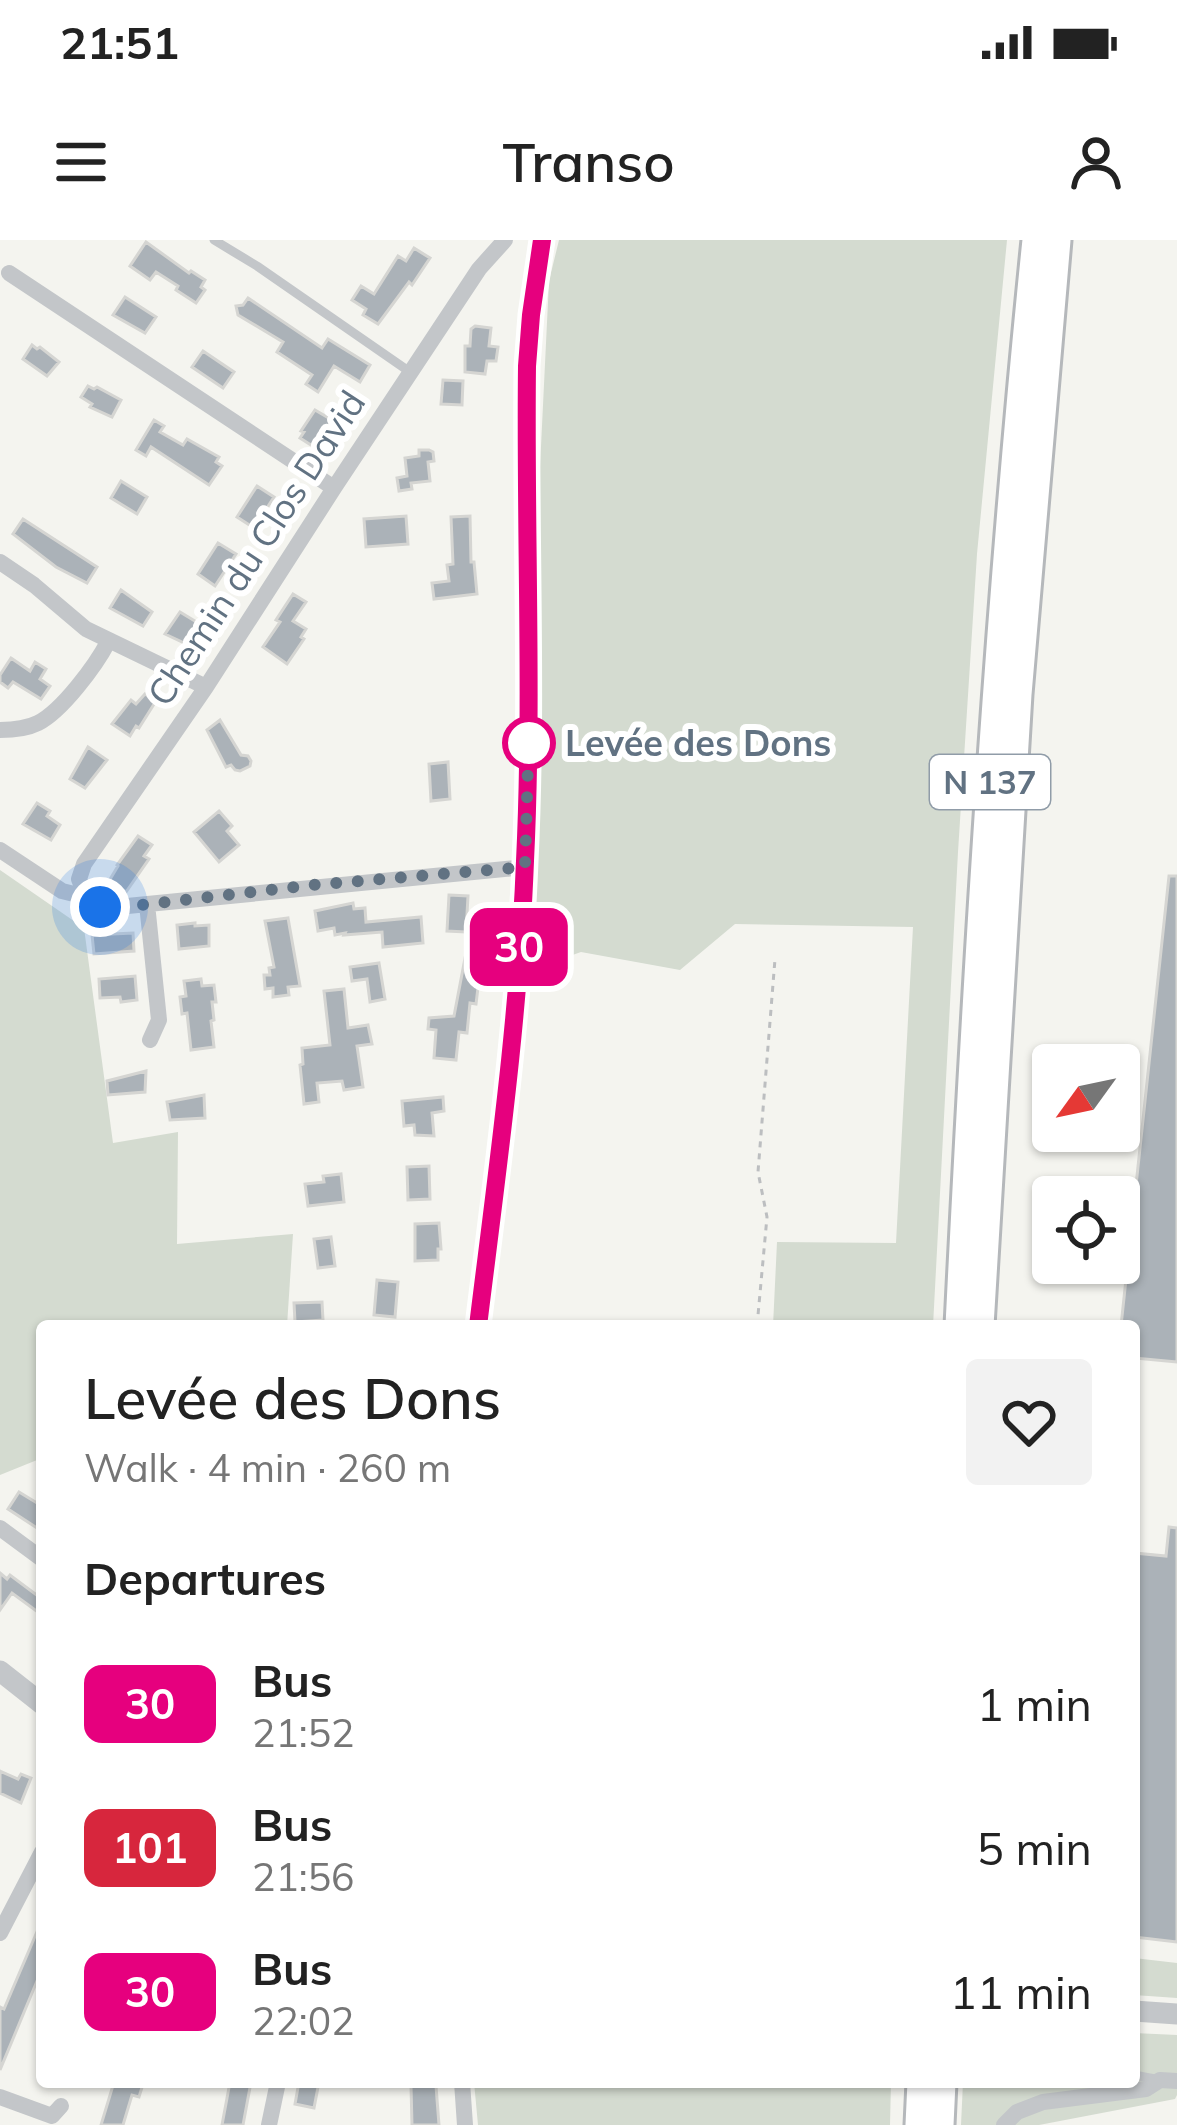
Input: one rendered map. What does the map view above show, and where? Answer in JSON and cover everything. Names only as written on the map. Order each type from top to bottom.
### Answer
[{"type":"highway","name":"N 137","points":[[958,1320],[989,787],[1036,240]]},
{"type":"highway","name":"N 137","points":[[980,1320],[1018,694],[1057,240]]},
{"type":"highway","points":[[919,2125],[921,2088]]},
{"type":"highway","points":[[940,2125],[943,2088]]},
{"type":"street","name":"Chemin du Clos David","points":[[86,897],[79,879],[84,864],[206,687],[410,372],[488,257],[505,240]]},
{"type":"street","points":[[479,1320],[514,1026],[525,867],[527,366],[542,240]]},
{"type":"street","points":[[10,273],[334,488]]},
{"type":"street","points":[[0,562],[86,629],[206,687]]},
{"type":"street","points":[[0,730],[43,721],[96,665],[108,642]]},
{"type":"street","points":[[0,850],[62,891],[86,897],[100,907],[525,867]]},
{"type":"street","points":[[147,904],[159,1020],[150,1040]]},
{"type":"street","points":[[0,1528],[36,1555]]},
{"type":"street","points":[[0,1671],[36,1699]]},
{"type":"street","points":[[0,1933],[36,1864]]},
{"type":"street","points":[[1140,2011],[1177,2014]]},
{"type":"street","points":[[1004,2125],[1017,2112],[1043,2102],[1146,2089],[1169,2081]]},
{"type":"street","points":[[269,2125],[277,2088]]},
{"type":"street","points":[[464,2088],[464,2125]]},
{"type":"street","points":[[0,2097],[52,2116],[62,2106]]},
{"type":"lane","points":[[214,240],[410,372]]},
{"type":"path","points":[[758,1320],[767,1217],[758,1172],[775,959]]},
{"type":"shaded area","points":[[559,240],[1007,240],[977,554],[933,1320],[773,1320],[777,1242],[896,1243],[913,927],[735,924],[680,970],[581,952],[533,969],[540,467],[549,281]]},
{"type":"shaded area","points":[[0,870],[84,928],[113,1143],[178,1132],[177,1244],[293,1234],[287,1320],[36,1320],[36,1460],[0,1475]]},
{"type":"shaded area","points":[[1140,1959],[1177,1963],[1177,1998],[1140,1995]]},
{"type":"shaded area","points":[[1140,2033],[1177,2035],[1175,2099],[1039,2125],[961,2125],[963,2088],[1140,2088]]},
{"type":"shaded area","points":[[475,2088],[891,2088],[890,2125],[478,2125]]},
{"type":"building","points":[[146,242],[205,280],[201,287],[205,290],[196,303],[156,272],[150,280],[130,266]]},
{"type":"building","points":[[414,248],[430,258],[412,285],[409,282],[378,324],[363,315],[366,309],[352,300],[361,286],[374,294],[398,256],[406,261]]},
{"type":"building","points":[[125,297],[156,317],[145,333],[113,315]]},
{"type":"building","points":[[248,298],[322,348],[328,339],[370,365],[360,382],[334,366],[318,392],[306,384],[312,375],[277,352],[283,342],[238,315],[236,306]]},
{"type":"building","points":[[475,326],[491,328],[489,346],[498,347],[496,361],[487,361],[485,374],[465,372],[465,346],[470,346]]},
{"type":"building","points":[[32,345],[59,362],[47,376],[23,359]]},
{"type":"building","points":[[203,351],[234,372],[223,388],[192,367]]},
{"type":"building","points":[[443,380],[463,381],[462,405],[441,404]]},
{"type":"building","points":[[88,386],[121,400],[112,417],[81,397]]},
{"type":"building","points":[[315,410],[332,420],[314,447],[300,438]]},
{"type":"building","points":[[154,420],[164,426],[160,432],[183,445],[187,439],[219,457],[216,462],[222,466],[209,485],[151,447],[146,456],[136,450]]},
{"type":"building","points":[[419,450],[433,452],[434,461],[428,462],[430,481],[411,483],[412,489],[399,491],[397,478],[407,476],[405,458],[419,456]]},
{"type":"building","points":[[121,481],[147,497],[137,514],[111,498]]},
{"type":"building","points":[[257,486],[274,497],[254,528],[237,517]]},
{"type":"building","points":[[406,516],[408,544],[366,547],[364,519]]},
{"type":"building","points":[[470,516],[477,594],[434,599],[432,583],[449,581],[447,565],[453,564],[451,517]]},
{"type":"building","points":[[23,519],[97,567],[87,583],[56,567],[13,534]]},
{"type":"building","points":[[218,543],[236,554],[215,586],[198,574]]},
{"type":"building","points":[[121,590],[152,612],[143,626],[110,608]]},
{"type":"building","points":[[293,594],[306,602],[293,621],[306,629],[287,664],[263,647]]},
{"type":"building","points":[[180,612],[208,629],[195,648],[165,634]]},
{"type":"building","points":[[11,658],[30,671],[35,662],[46,669],[40,679],[50,686],[41,699],[13,682],[8,688],[0,682]]},
{"type":"building","points":[[145,694],[156,701],[139,728],[130,736],[112,724],[131,700],[136,704]]},
{"type":"building","points":[[220,720],[241,755],[248,756],[250,766],[240,771],[226,767],[207,730]]},
{"type":"building","points":[[88,747],[107,760],[85,788],[70,779]]},
{"type":"building","points":[[448,762],[450,799],[431,801],[429,764]]},
{"type":"building","points":[[37,803],[60,825],[51,840],[23,824]]},
{"type":"building","points":[[219,811],[239,845],[219,862],[194,832]]},
{"type":"building","points":[[138,836],[152,845],[144,856],[149,859],[126,892],[109,881]]},
{"type":"building","points":[[1169,876],[1177,876],[1177,1362],[1140,1359],[1140,1320],[1122,1320],[1125,1284],[1140,1284],[1137,1176]]},
{"type":"building","points":[[449,895],[468,896],[466,932],[447,931]]},
{"type":"building","points":[[353,903],[354,909],[365,908],[366,922],[421,917],[423,943],[383,947],[382,932],[335,935],[334,928],[318,931],[315,911]]},
{"type":"building","points":[[288,918],[300,986],[288,987],[289,995],[273,997],[273,988],[265,989],[264,975],[270,975],[269,968],[274,967],[265,921]]},
{"type":"building","points":[[177,925],[209,925],[209,946],[179,949]]},
{"type":"building","points":[[133,933],[134,951],[94,954],[92,935]]},
{"type":"building","points":[[466,953],[482,955],[476,1004],[470,1003],[467,1033],[459,1032],[456,1060],[434,1058],[436,1030],[428,1029],[429,1018],[454,1016]]},
{"type":"building","points":[[379,963],[385,999],[370,1002],[367,979],[352,981],[350,967]]},
{"type":"building","points":[[135,976],[137,1000],[100,998],[99,979]]},
{"type":"building","points":[[201,979],[202,986],[214,985],[214,1047],[191,1050],[187,1013],[182,1014],[180,997],[186,996],[184,981]]},
{"type":"building","points":[[344,989],[348,1028],[368,1025],[372,1044],[357,1046],[363,1087],[344,1090],[342,1081],[317,1083],[319,1102],[304,1104],[302,1048],[330,1045],[324,991]]},
{"type":"building","points":[[146,1071],[145,1092],[108,1095],[107,1081]]},
{"type":"building","points":[[204,1095],[205,1118],[170,1120],[167,1102]]},
{"type":"building","points":[[443,1097],[444,1111],[432,1113],[434,1136],[415,1135],[414,1125],[404,1126],[402,1101]]},
{"type":"building","points":[[429,1166],[430,1199],[408,1200],[407,1167]]},
{"type":"building","points":[[341,1174],[344,1202],[308,1206],[305,1184]]},
{"type":"building","points":[[439,1223],[438,1260],[415,1261],[415,1224]]},
{"type":"building","points":[[331,1237],[335,1266],[318,1268],[314,1239]]},
{"type":"building","points":[[377,1280],[398,1282],[395,1317],[374,1315]]},
{"type":"building","points":[[322,1302],[323,1320],[295,1320],[294,1303]]},
{"type":"building","points":[[19,1492],[36,1502],[36,1527],[8,1509]]},
{"type":"building","points":[[1169,1527],[1177,1528],[1177,1942],[1140,1938],[1140,1554],[1166,1556]]},
{"type":"building","points":[[0,1573],[36,1594],[36,1611],[12,1593],[0,1610]]},
{"type":"building","points":[[0,1771],[18,1779],[21,1774],[31,1778],[21,1803],[0,1793]]},
{"type":"building","points":[[36,1934],[36,1983],[0,2070],[0,2007],[4,2009]]},
{"type":"building","points":[[112,2088],[142,2088],[139,2097],[132,2095],[123,2125],[101,2125]]},
{"type":"building","points":[[229,2088],[250,2088],[243,2125],[222,2125]]},
{"type":"building","points":[[298,2088],[318,2088],[314,2108],[295,2104]]},
{"type":"building","points":[[411,2088],[436,2088],[439,2125],[412,2125]]},
{"type":"bus line","name":"30","points":[[479,1320],[514,1026],[525,867],[527,366],[542,240]]},
{"type":"place","name":"Levée des Dons","points":[[529,743]]},
{"type":"route","points":[[100,907],[525,867],[529,729],[529,743]]}]
